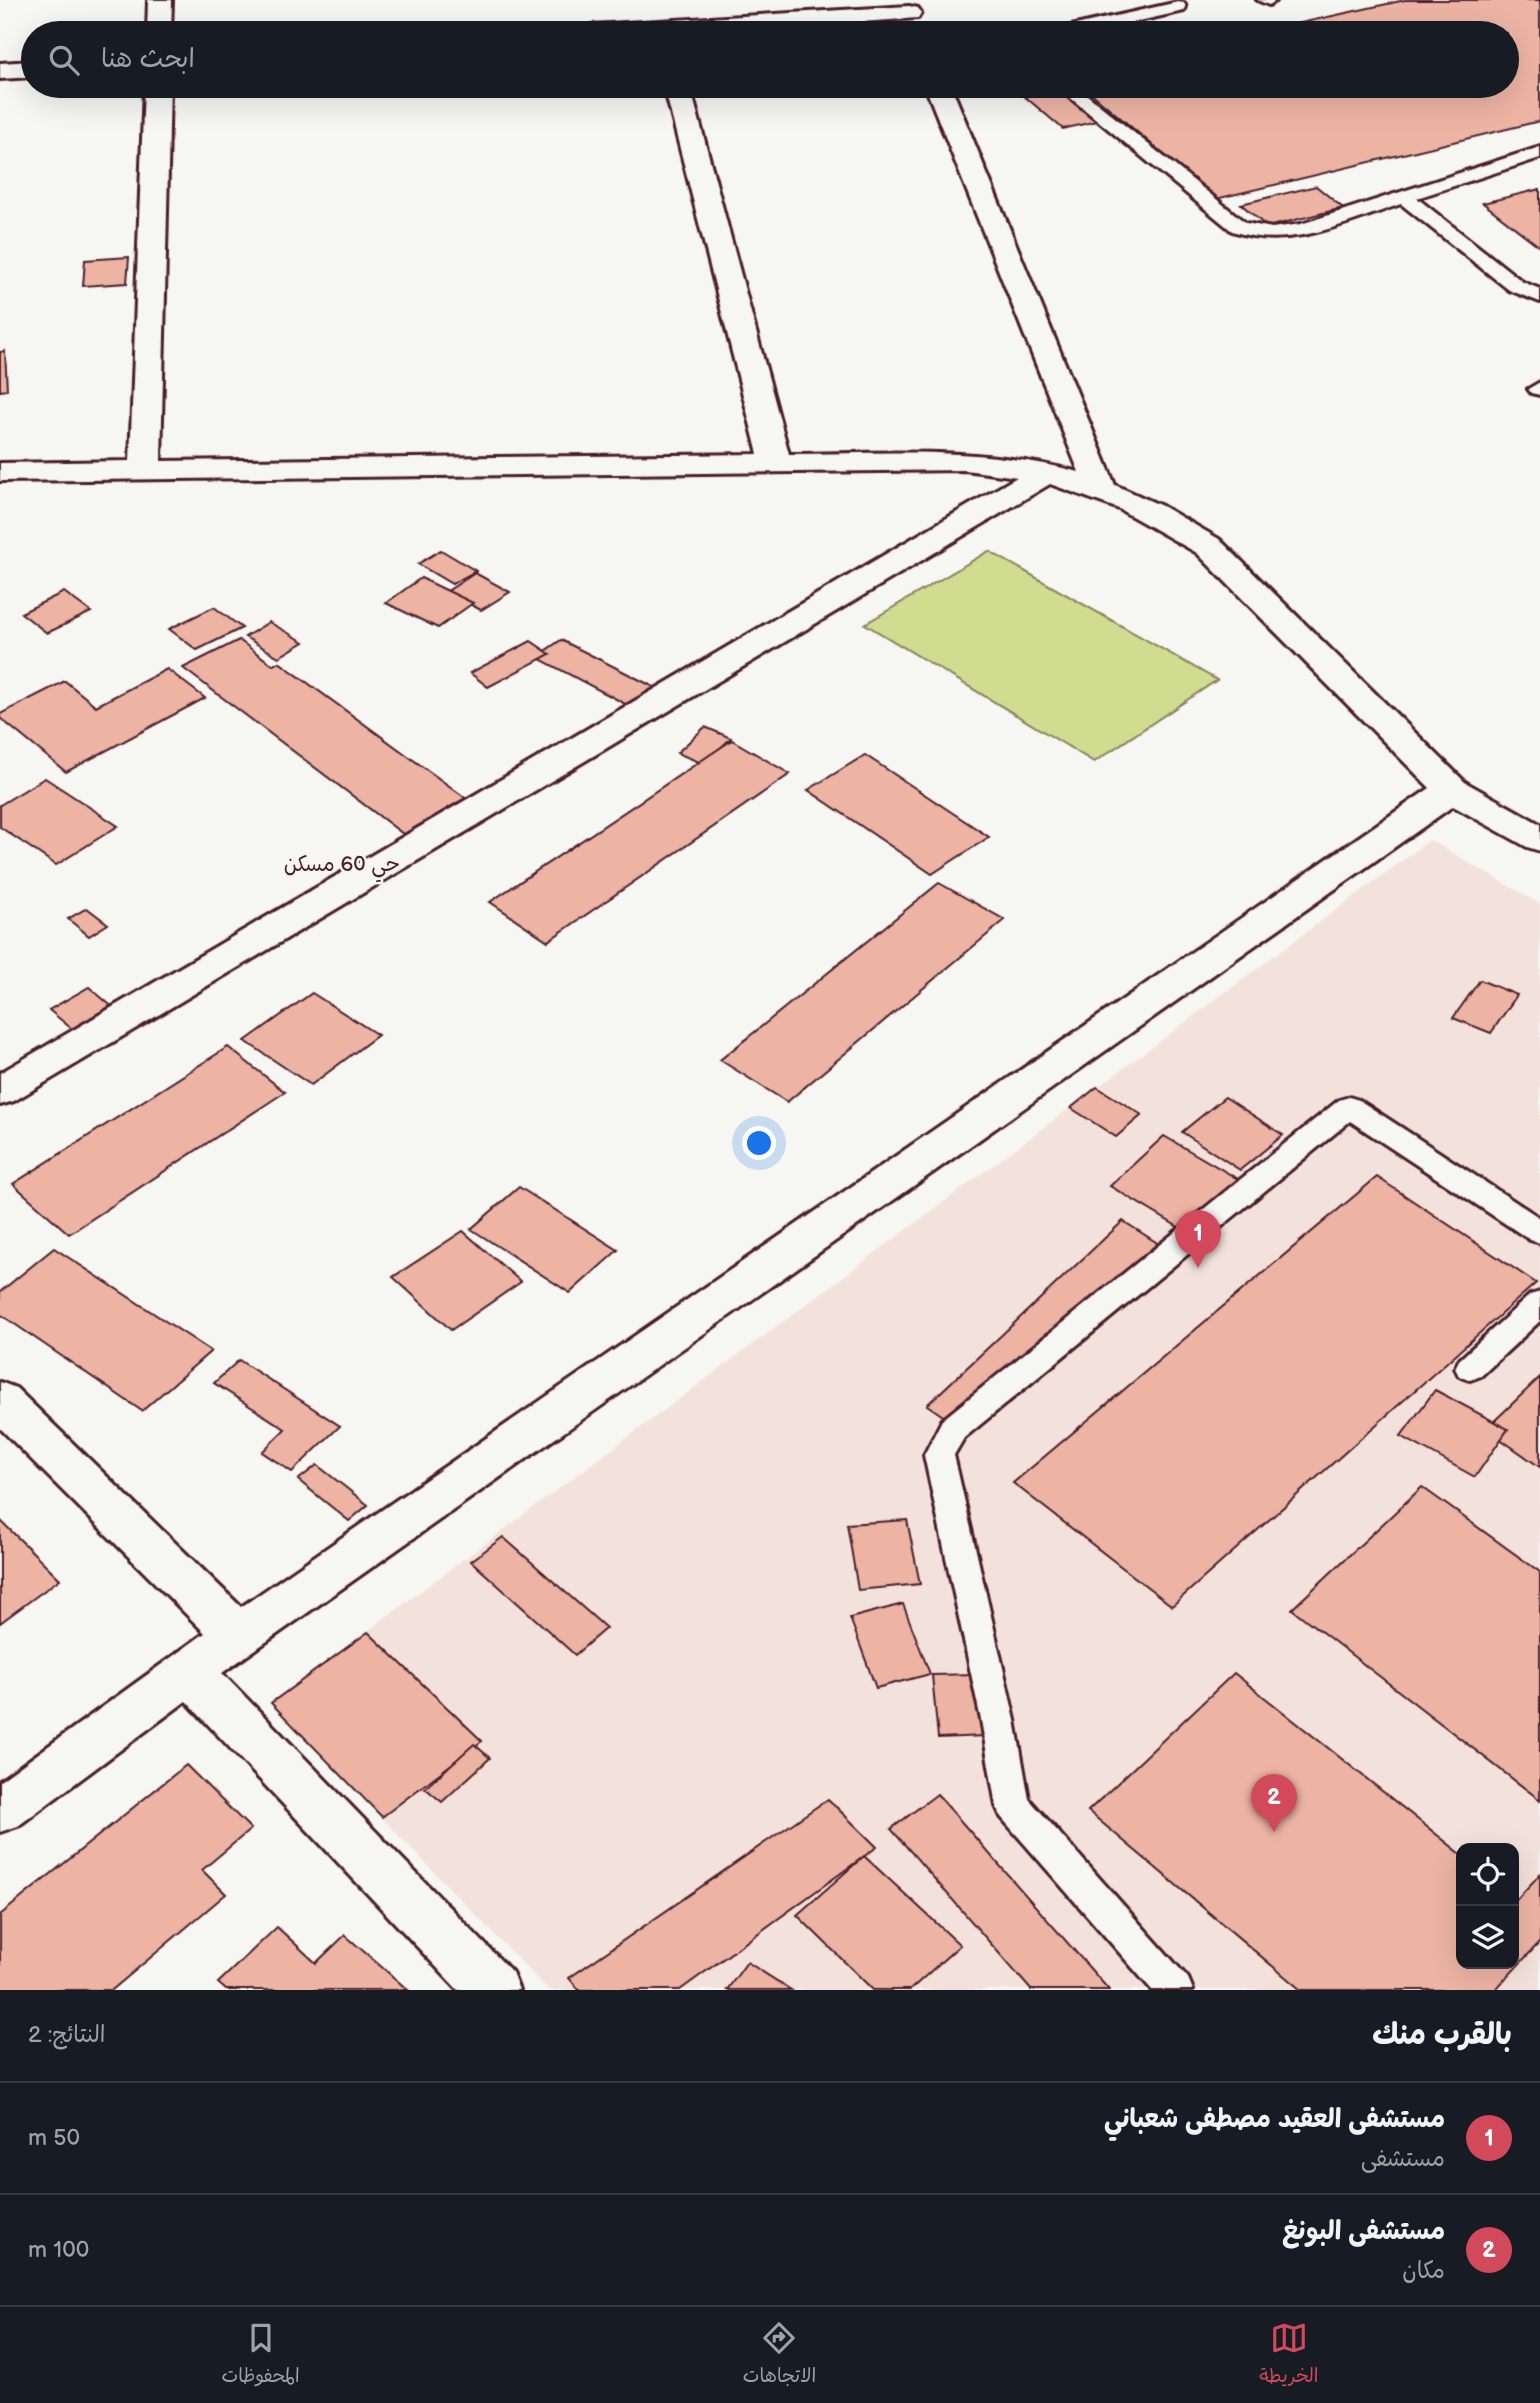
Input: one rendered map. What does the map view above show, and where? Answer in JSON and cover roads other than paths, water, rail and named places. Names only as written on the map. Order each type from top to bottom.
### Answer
[{"type":"street","points":[[159,21],[160,0]]},
{"type":"street","points":[[816,21],[907,15]]},
{"type":"street","points":[[0,71],[21,70]]},
{"type":"street","points":[[145,471],[157,98]]},
{"type":"street","points":[[680,98],[776,463]]},
{"type":"street","points":[[943,98],[1101,489]]},
{"type":"street","points":[[0,472],[965,461],[1046,473],[1101,489],[1160,515],[1208,546],[1452,790],[1540,839]]},
{"type":"street","points":[[0,1091],[1046,473]]},
{"type":"street","points":[[0,1810],[238,1635],[1452,790]]},
{"type":"street","points":[[0,1400],[238,1635]]},
{"type":"street","points":[[189,1671],[493,1990]]},
{"type":"lane","points":[[1113,0],[1130,18]]},
{"type":"lane","points":[[1117,21],[1178,7]]},
{"type":"lane","points":[[1080,98],[1239,227],[1253,233],[1286,233],[1305,229],[1540,152]]},
{"type":"lane","points":[[1403,196],[1516,286],[1540,296]]},
{"type":"lane","points":[[1175,1990],[1013,1806],[998,1720],[939,1455],[953,1429],[1349,1107],[1540,1232]]},
{"type":"lane","points":[[1470,1368],[1540,1303]]},
{"type":"place","name":"مستشفى العقيد مصطفى شعباني","points":[[1198,1268]]},
{"type":"place","name":"مستشفى البونغ","points":[[1274,1832]]},
{"type":"district","name":"حي 60 مسكن","points":[[342,864]]}]
